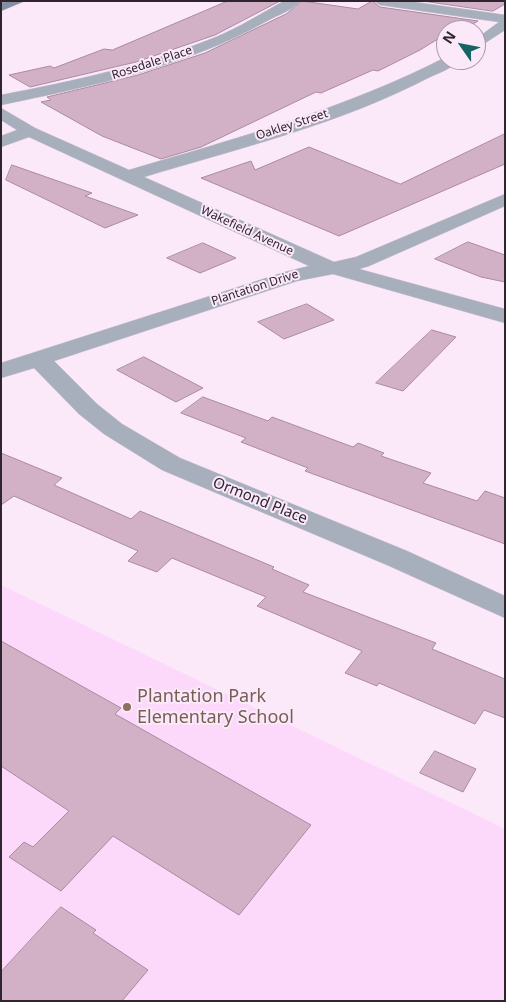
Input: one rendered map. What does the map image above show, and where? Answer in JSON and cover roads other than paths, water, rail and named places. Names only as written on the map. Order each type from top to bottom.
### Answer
[{"type":"street","points":[[1,7],[19,1]]},
{"type":"street","name":"Rosedale Place","points":[[1,100],[116,75],[172,58],[238,31],[294,1]]},
{"type":"street","points":[[380,1],[505,19]]},
{"type":"street","points":[[486,38],[505,24]]},
{"type":"street","name":"Oakley Street","points":[[127,176],[345,107],[390,90],[436,68]]},
{"type":"street","name":"Wakefield Avenue","points":[[1,113],[28,131],[307,259],[505,316]]},
{"type":"street","points":[[1,142],[28,131]]},
{"type":"street","name":"Plantation Drive","points":[[1,371],[292,276],[362,262],[505,198]]},
{"type":"street","name":"Ormond Place","points":[[38,360],[88,409],[113,429],[171,464],[397,558],[505,608]]},
{"type":"place","name":"Plantation Park Elementary School","points":[[127,707]]}]
